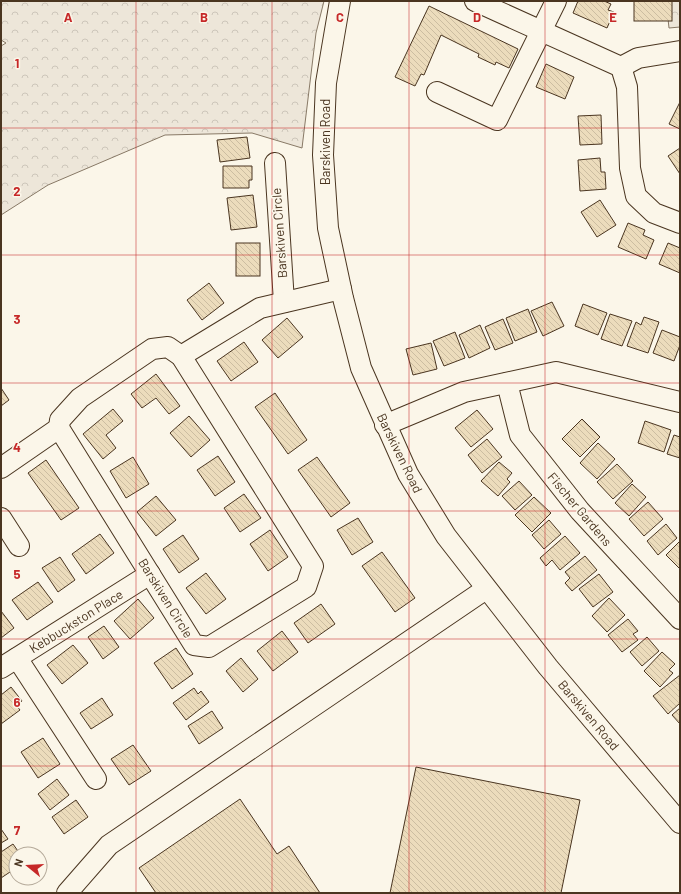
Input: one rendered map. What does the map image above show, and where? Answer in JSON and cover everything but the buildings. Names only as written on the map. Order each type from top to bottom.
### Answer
[{"type":"street","name":"Barskiven Road","points":[[340,1],[326,83],[323,156],[328,228],[341,289],[361,368],[408,474],[446,536],[486,589],[680,823]]},
{"type":"street","points":[[474,1],[621,67],[627,87],[630,168],[636,196],[654,213],[680,223]]},
{"type":"street","points":[[437,92],[497,120],[556,1]]},
{"type":"street","points":[[621,67],[638,58],[680,51]]},
{"type":"street","name":"Barskiven Circle","points":[[275,163],[284,302]]},
{"type":"street","points":[[1,468],[59,428],[60,420],[80,398],[152,349],[168,348],[181,356],[260,308],[341,289]]},
{"type":"street","name":"Barskiven Circle","points":[[59,428],[194,645],[209,647],[306,587],[313,566],[181,356]]},
{"type":"street","points":[[385,425],[464,392],[556,372],[680,402]]},
{"type":"street","name":"Fischer Gardens","points":[[507,383],[520,435],[580,511],[680,619]]},
{"type":"street","points":[[1,518],[19,546]]},
{"type":"street","name":"Kebbuckston Place","points":[[9,663],[150,574]]},
{"type":"street","points":[[67,893],[109,845],[486,589]]},
{"type":"street","points":[[9,663],[96,779]]},
{"type":"green space","points":[[1,1],[324,1],[316,33],[302,148],[252,133],[165,135],[48,185],[1,215],[1,46],[6,43],[1,40]]},
{"type":"green space","points":[[666,1],[680,1],[680,27],[669,28]]}]
